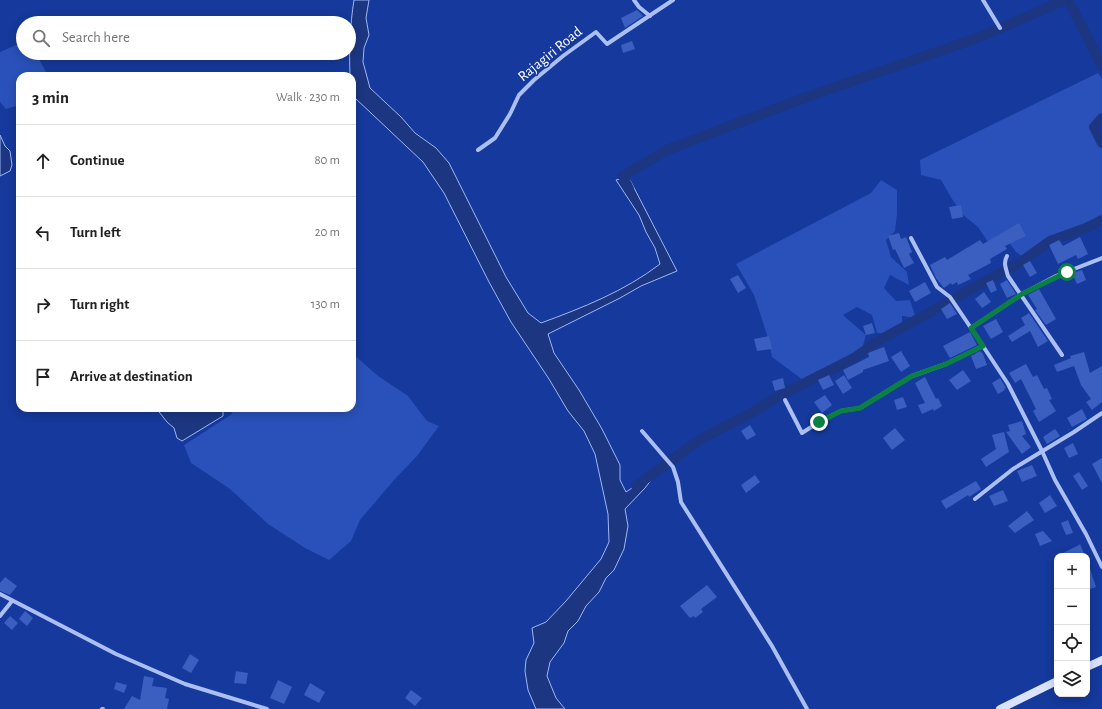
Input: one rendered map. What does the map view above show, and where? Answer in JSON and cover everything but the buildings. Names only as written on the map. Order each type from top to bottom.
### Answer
[{"type":"main road","points":[[1090,666],[1102,660]]},
{"type":"main road","points":[[1000,709],[1054,682]]},
{"type":"street","points":[[634,0],[639,7],[650,16]]},
{"type":"street","name":"Rajagiri Road","points":[[478,150],[495,138],[510,114],[519,95],[534,80],[563,56],[596,32],[607,44],[673,0]]},
{"type":"street","points":[[983,0],[1000,28]]},
{"type":"street","points":[[911,238],[937,287],[950,297],[1008,384],[1042,450],[1054,480],[1086,534],[1102,567]]},
{"type":"street","points":[[1007,256],[1005,266],[1008,276],[1022,294],[1062,355]]},
{"type":"street","points":[[971,328],[1022,294],[1056,276],[1102,258]]},
{"type":"street","points":[[785,400],[802,433],[819,422],[841,411],[860,408],[912,376],[946,364],[983,346]]},
{"type":"street","points":[[975,500],[1013,469],[1102,413]]},
{"type":"street","points":[[642,431],[673,467],[678,482],[681,502],[772,646],[807,709]]},
{"type":"street","points":[[0,594],[116,654],[185,684],[267,709]]},
{"type":"street","points":[[0,616],[12,601]]},
{"type":"shaded area","points":[[354,0],[369,0],[366,18],[369,35],[364,48],[363,62],[370,88],[401,117],[415,133],[436,148],[449,163],[506,277],[528,313],[541,323],[618,291],[647,274],[660,264],[655,248],[639,215],[616,180],[624,178],[630,180],[677,271],[641,286],[548,334],[554,353],[579,390],[602,429],[620,465],[620,480],[626,492],[659,470],[645,488],[625,509],[628,526],[624,549],[614,570],[606,578],[599,592],[586,606],[578,621],[568,631],[564,643],[550,662],[547,676],[556,698],[565,709],[536,709],[528,690],[525,671],[526,660],[534,643],[532,628],[546,622],[566,601],[601,559],[609,542],[608,514],[595,454],[584,431],[568,411],[549,379],[511,322],[444,193],[423,162],[356,99],[356,72],[350,72],[350,60],[356,60],[356,16],[352,16]]},
{"type":"shaded area","points":[[16,45],[16,60],[40,60],[46,72],[16,72],[16,106],[6,109],[0,102],[0,52]]},
{"type":"shaded area","points":[[1098,73],[1102,79],[1102,114],[1094,122],[1102,135],[1102,218],[1069,232],[1043,240],[1023,257],[1016,252],[1004,236],[992,248],[978,227],[963,215],[941,180],[921,175],[920,160]]},
{"type":"shaded area","points":[[0,135],[5,146],[10,151],[12,165],[10,171],[0,176]]},
{"type":"shaded area","points":[[881,180],[897,190],[895,231],[886,240],[891,257],[907,272],[909,285],[890,275],[884,288],[896,301],[910,300],[916,318],[902,316],[902,327],[890,334],[877,333],[872,315],[857,307],[843,315],[866,335],[862,349],[812,377],[803,380],[772,357],[768,338],[754,295],[736,264],[871,193]]},
{"type":"shaded area","points":[[356,357],[378,376],[408,396],[427,421],[439,426],[417,456],[394,480],[360,520],[351,541],[329,560],[305,548],[268,524],[230,489],[191,463],[184,445],[232,414],[231,412],[356,412]]},
{"type":"shaded area","points":[[159,412],[223,412],[223,416],[182,441],[177,438],[174,428]]},
{"type":"waterway","points":[[629,189],[623,176],[667,150],[804,98],[980,37],[1065,0]]},
{"type":"waterway","points":[[1068,0],[1102,66]]},
{"type":"waterway","points":[[1102,118],[1094,127],[1102,143]]},
{"type":"waterway","points":[[636,486],[699,440],[753,412],[777,397],[854,358],[878,341],[1018,264],[1050,241],[1086,228],[1102,220]]},
{"type":"route","points":[[819,422],[841,411],[860,408],[912,376],[946,364],[983,346],[971,328],[1022,294],[1056,276],[1067,272]]}]
